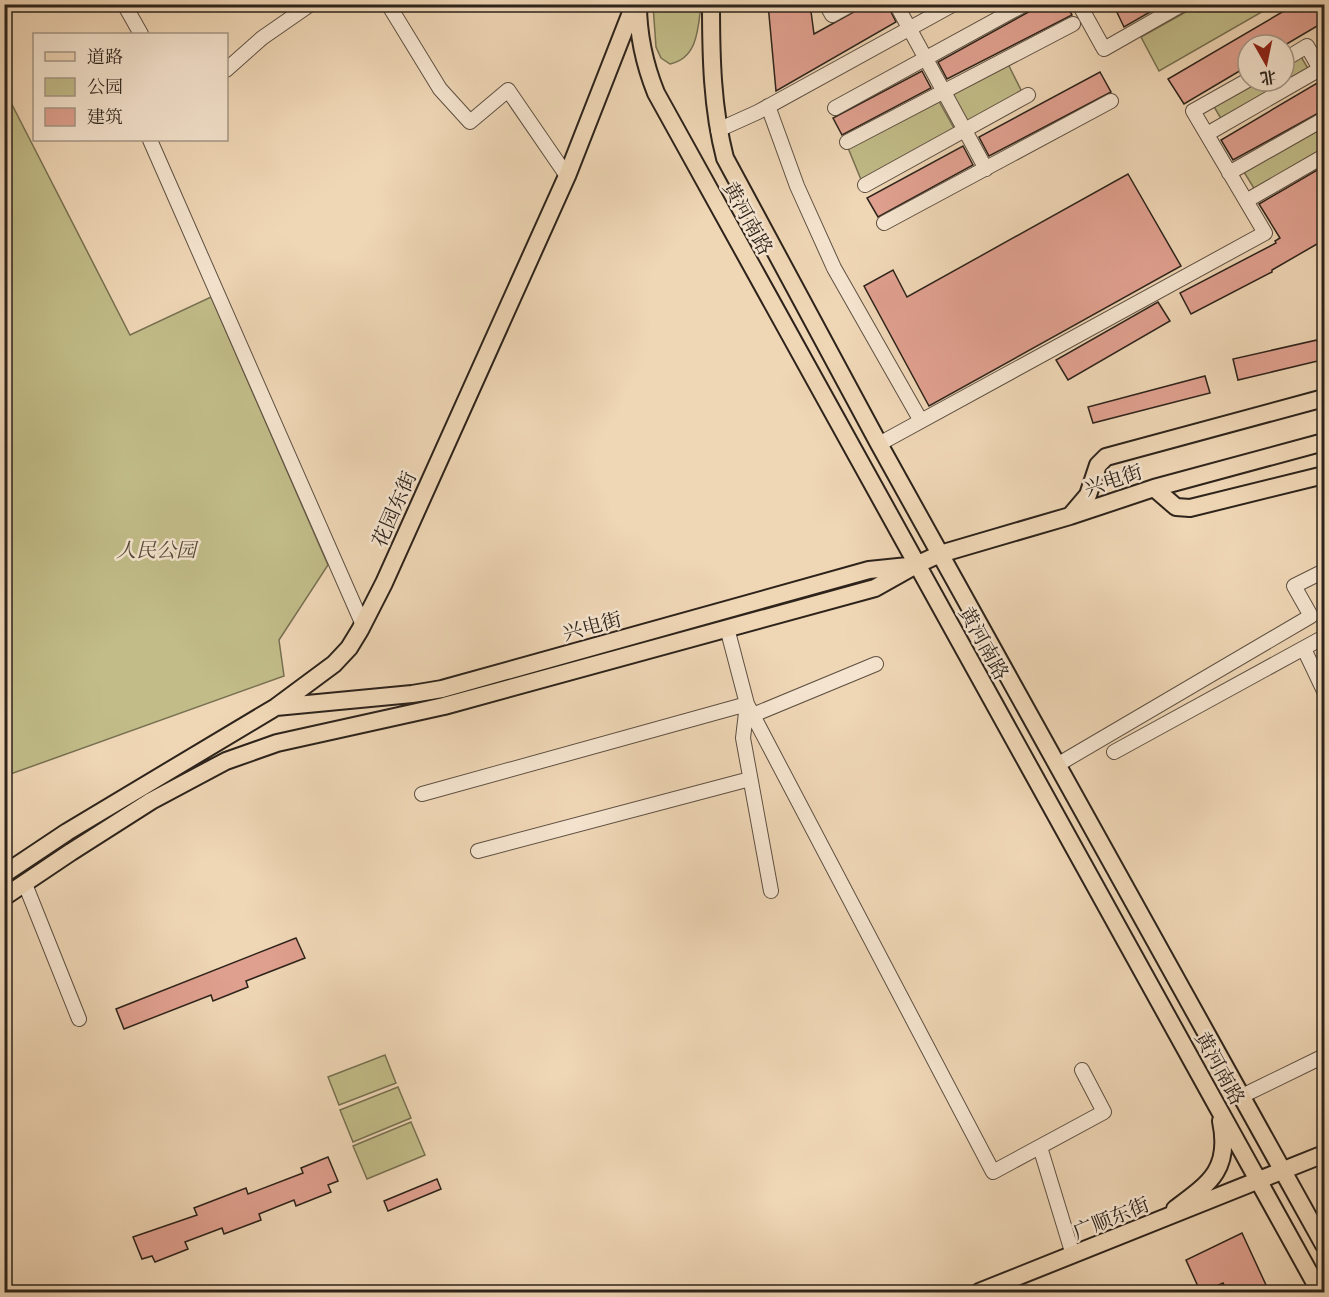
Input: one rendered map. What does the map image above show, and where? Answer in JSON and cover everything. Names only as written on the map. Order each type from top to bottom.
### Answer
[{"type":"main road","name":"花园东街","points":[[9,871],[67,832],[276,707],[334,664],[349,648],[384,583],[567,176],[636,4]]},
{"type":"main road","name":"黄河南路","points":[[636,4],[644,64],[656,93],[1320,1293]]},
{"type":"main road","name":"黄河南路","points":[[711,4],[711,55],[718,130],[725,158],[879,444],[1324,1245]]},
{"type":"main road","points":[[1070,516],[1088,495],[1098,465],[1106,457],[1324,398]]},
{"type":"main road","name":"兴电街","points":[[276,707],[442,689],[724,620],[875,588],[940,554],[1070,516],[1154,488],[1324,442]]},
{"type":"main road","points":[[858,455],[879,444]]},
{"type":"main road","points":[[1154,488],[1176,507],[1190,508],[1324,475]]},
{"type":"main road","name":"兴电街","points":[[25,884],[151,801],[226,761],[277,743],[444,706],[724,620]]},
{"type":"main road","points":[[4,897],[25,884],[9,871]]},
{"type":"main road","points":[[1156,1222],[1202,1188],[1219,1169],[1223,1160],[1225,1137],[1219,1108]]},
{"type":"main road","name":"广顺东街","points":[[991,1290],[1324,1154]]},
{"type":"street","points":[[124,4],[140,33]]},
{"type":"street","points":[[228,68],[262,38],[311,4]]},
{"type":"street","points":[[388,4],[441,89],[470,122],[508,90],[567,176]]},
{"type":"street","points":[[826,4],[832,15],[852,4]]},
{"type":"street","points":[[896,4],[986,169]]},
{"type":"street","points":[[718,130],[768,106],[954,4]]},
{"type":"street","points":[[835,108],[1025,4]]},
{"type":"street","points":[[1079,4],[1104,50],[1183,4]]},
{"type":"street","points":[[847,142],[1073,24]]},
{"type":"street","points":[[1296,53],[1308,46],[1320,69],[1296,83]]},
{"type":"street","points":[[879,444],[1265,233],[1193,111],[1236,87]]},
{"type":"street","points":[[1207,134],[1278,93]]},
{"type":"street","points":[[866,185],[1028,95]]},
{"type":"street","points":[[884,223],[1111,101]]},
{"type":"street","points":[[768,106],[801,195],[834,268],[921,421]]},
{"type":"street","points":[[1229,173],[1324,119]]},
{"type":"street","points":[[150,141],[363,625]]},
{"type":"street","points":[[1246,201],[1324,156]]},
{"type":"street","points":[[1057,765],[1311,616],[1294,586],[1324,571]]},
{"type":"street","points":[[724,620],[750,709],[993,1172],[1104,1113],[1082,1070]]},
{"type":"street","points":[[1114,752],[1324,638]]},
{"type":"street","points":[[1304,649],[1324,691]]},
{"type":"street","points":[[422,794],[750,709],[876,664]]},
{"type":"street","points":[[750,709],[743,738],[771,891]]},
{"type":"street","points":[[478,851],[750,779]]},
{"type":"street","points":[[25,884],[79,1019]]},
{"type":"street","points":[[1242,1096],[1324,1056]]},
{"type":"street","points":[[1040,1147],[1073,1255]]},
{"type":"green space","points":[[1200,4],[1265,5],[1267,9],[1159,71],[1141,37]]},
{"type":"green space","points":[[653,5],[701,5],[695,41],[691,49],[679,61],[670,64],[661,58],[656,47]]},
{"type":"green space","points":[[1300,55],[1310,72],[1296,80],[1296,57]]},
{"type":"green space","points":[[1007,62],[1023,94],[967,123],[950,92]]},
{"type":"green space","name":"人民公园","points":[[5,91],[130,335],[211,297],[328,565],[279,640],[284,676],[5,776]]},
{"type":"green space","points":[[1236,92],[1273,93],[1223,122],[1213,105]]},
{"type":"green space","points":[[936,96],[955,130],[862,182],[846,143]]},
{"type":"green space","points":[[1324,127],[1324,150],[1255,190],[1244,172]]},
{"type":"green space","points":[[385,1055],[396,1083],[339,1105],[328,1077]]},
{"type":"green space","points":[[398,1087],[411,1118],[353,1142],[340,1110]]},
{"type":"green space","points":[[411,1122],[425,1155],[367,1179],[353,1146]]},
{"type":"building","points":[[768,4],[810,4],[814,34],[868,4],[887,4],[896,22],[776,91]]},
{"type":"building","points":[[1043,4],[1066,4],[1072,15],[947,79],[938,62]]},
{"type":"building","points":[[1113,4],[1164,4],[1124,27]]},
{"type":"building","points":[[1296,4],[1324,4],[1324,22],[1296,39],[1296,33],[1247,33]]},
{"type":"building","points":[[1236,39],[1236,73],[1184,104],[1168,79]]},
{"type":"building","points":[[922,71],[931,88],[842,135],[833,118]]},
{"type":"building","points":[[1100,72],[1111,92],[989,156],[979,137]]},
{"type":"building","points":[[1324,79],[1324,110],[1233,160],[1221,140]]},
{"type":"building","points":[[963,146],[973,165],[878,217],[867,198]]},
{"type":"building","points":[[1324,166],[1324,240],[1272,272],[1191,314],[1180,293],[1276,243],[1275,241],[1280,238],[1259,204]]},
{"type":"building","points":[[1128,174],[1181,266],[929,406],[864,286],[893,270],[907,297]]},
{"type":"building","points":[[1158,302],[1170,321],[1068,380],[1056,360]]},
{"type":"building","points":[[1317,340],[1322,360],[1238,380],[1233,359]]},
{"type":"building","points":[[1205,376],[1210,393],[1093,423],[1088,407]]},
{"type":"building","points":[[296,938],[305,958],[246,981],[248,987],[213,1001],[211,995],[124,1029],[116,1009]]},
{"type":"building","points":[[328,1157],[338,1181],[328,1185],[331,1192],[296,1206],[294,1200],[259,1214],[261,1220],[224,1234],[222,1228],[185,1242],[188,1249],[155,1262],[152,1256],[142,1259],[133,1237],[197,1215],[194,1208],[246,1188],[248,1194],[303,1173],[301,1168]]},
{"type":"building","points":[[437,1179],[441,1189],[388,1211],[384,1201]]},
{"type":"building","points":[[1242,1233],[1266,1285],[1249,1293],[1228,1293],[1223,1283],[1201,1293],[1186,1260]]}]
